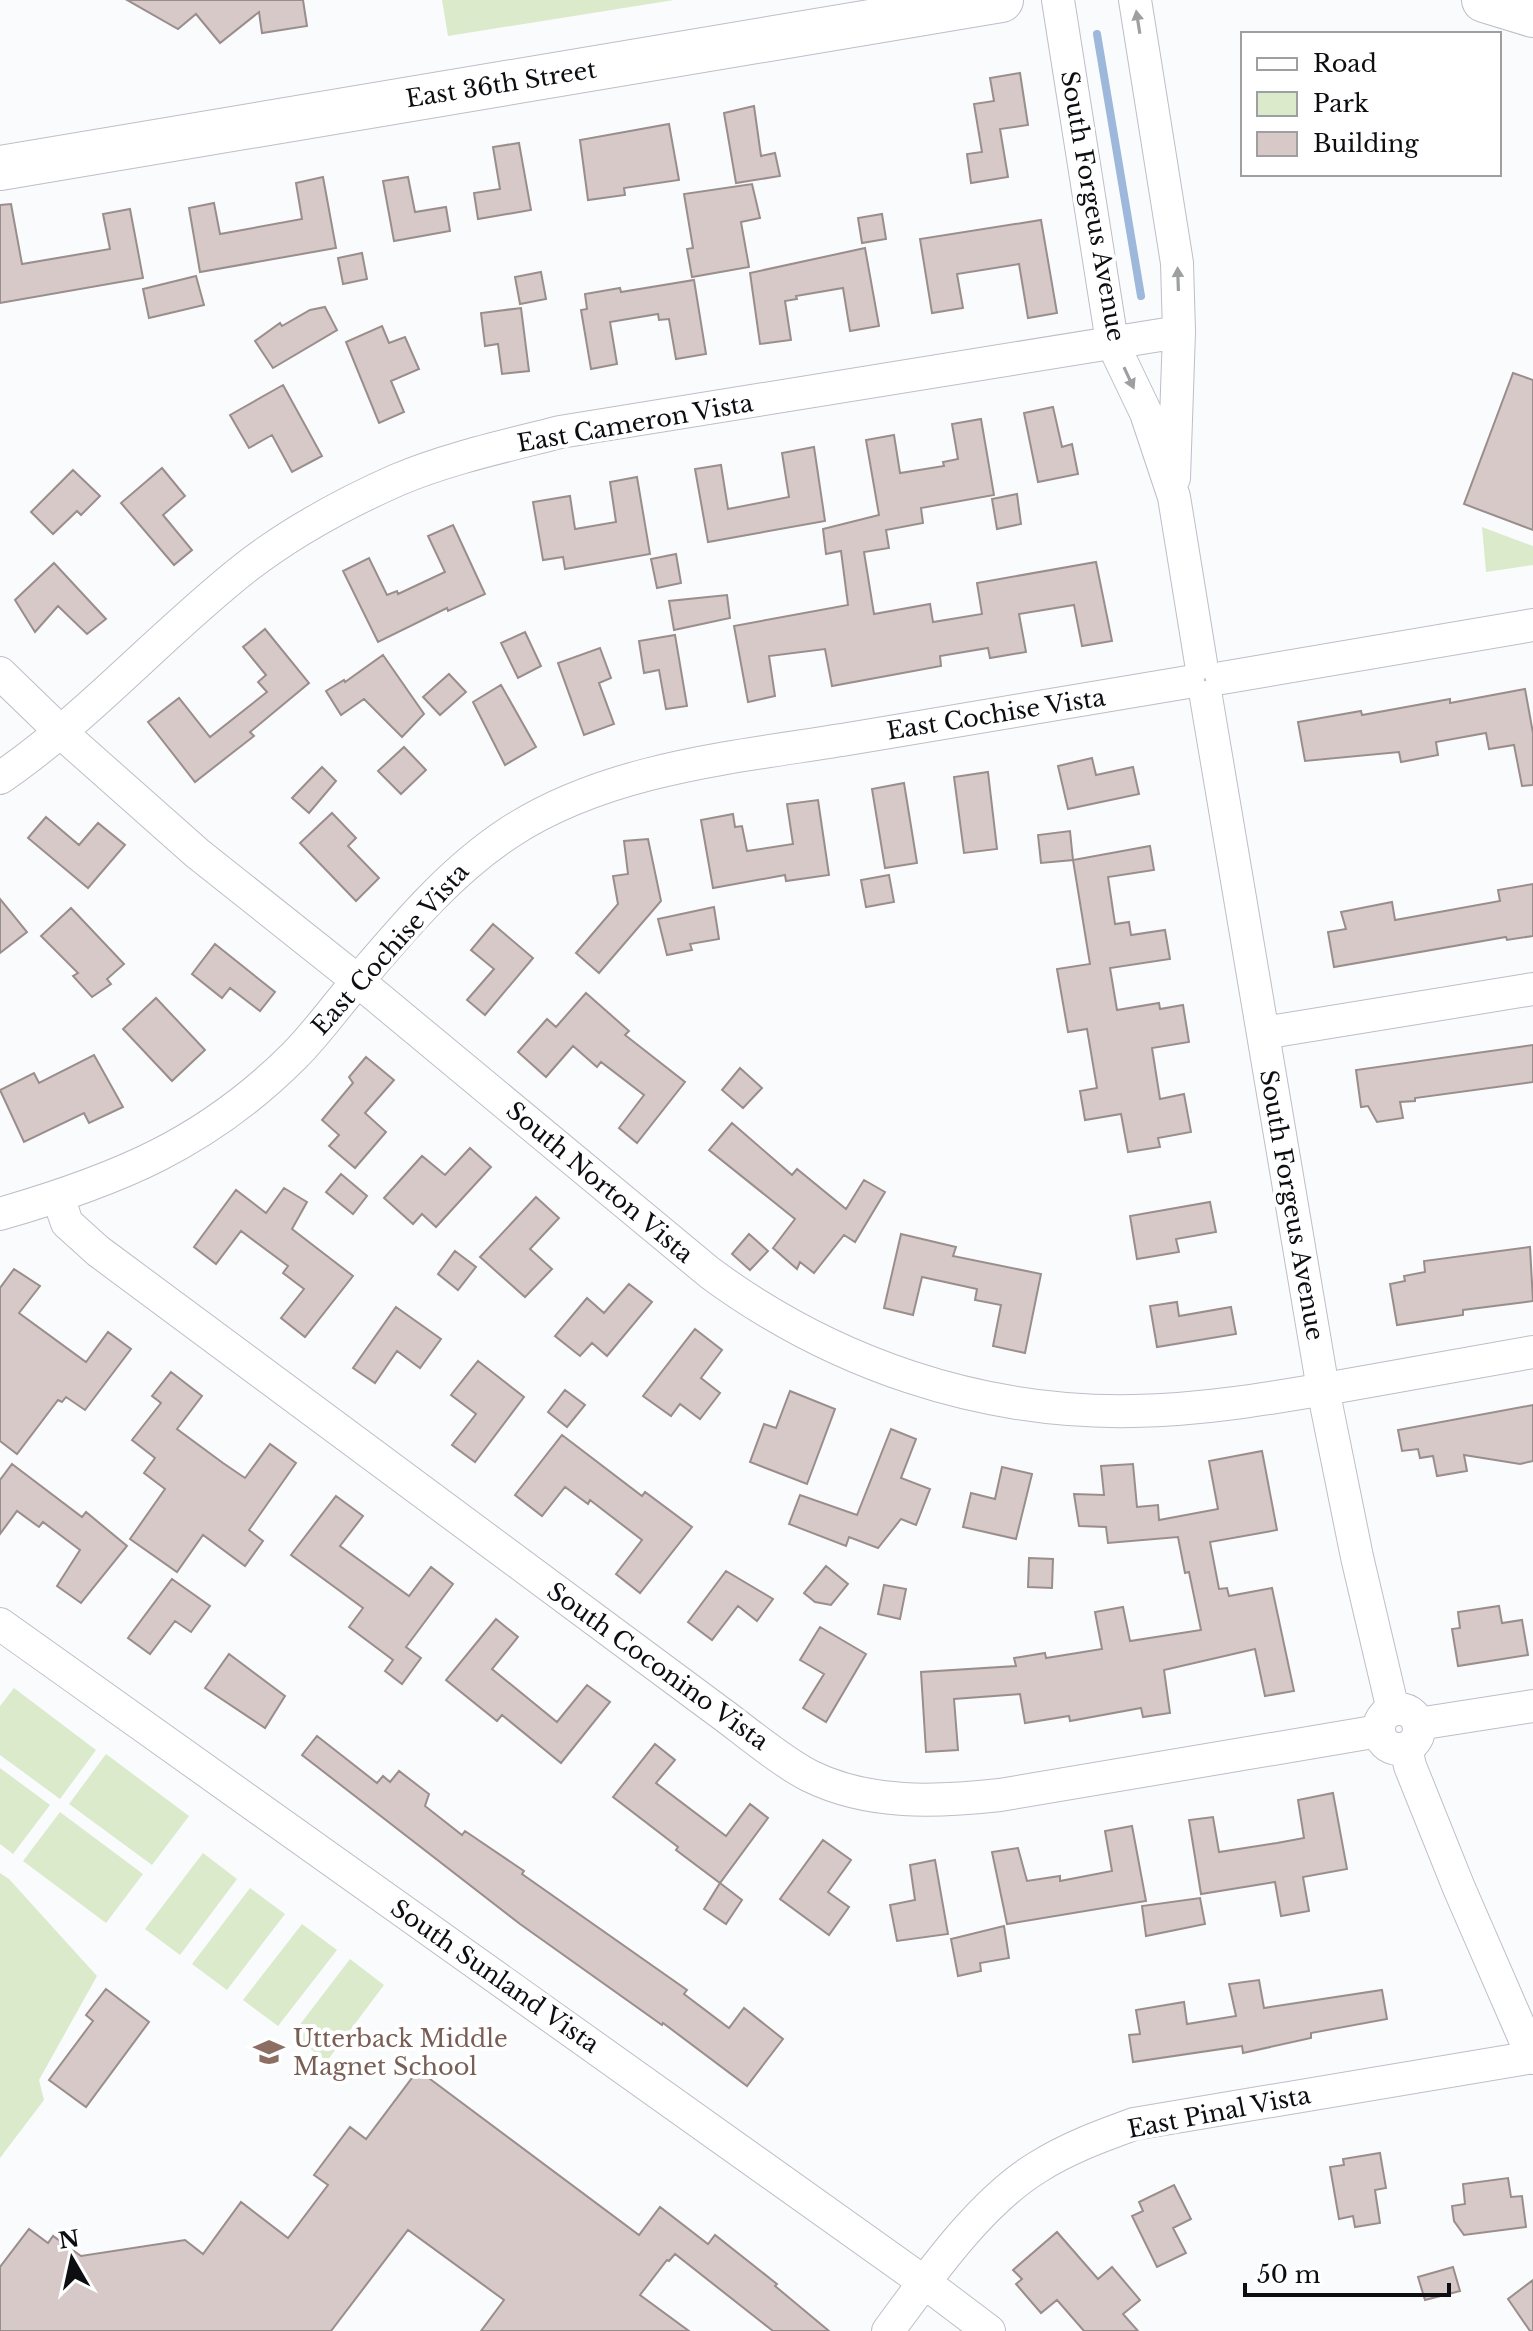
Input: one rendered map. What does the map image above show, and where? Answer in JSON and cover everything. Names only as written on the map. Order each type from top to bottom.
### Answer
[{"type":"main road","name":"East 36th Street","points":[[0,168],[1001,0]]},
{"type":"main road","points":[[1484,0],[1533,15]]},
{"type":"street","name":"South Forgeus Avenue","points":[[1058,0],[1112,342],[1146,413],[1174,497],[1323,1389],[1357,1557],[1410,1766],[1533,2057]]},
{"type":"street","name":"South Forgeus Avenue","points":[[1135,0],[1177,263],[1179,332],[1174,497]]},
{"type":"street","name":"East Cameron Vista","points":[[0,778],[84,713],[190,613],[247,566],[311,523],[398,480],[470,456],[560,432],[1179,332]]},
{"type":"street","name":"East Cochise Vista","points":[[0,1214],[58,1197],[136,1168],[213,1125],[248,1099],[296,1055],[437,891],[475,857],[558,805],[645,776],[725,759],[1533,625]]},
{"type":"street","name":"South Norton Vista","points":[[0,673],[197,853],[358,981],[710,1273],[748,1302],[794,1329],[868,1363],[971,1394],[1061,1408],[1132,1411],[1196,1407],[1323,1389],[1533,1352]]},
{"type":"street","points":[[1263,1033],[1533,989]]},
{"type":"street","name":"South Coconino Vista","points":[[58,1197],[67,1223],[98,1251],[701,1699],[810,1776],[857,1793],[906,1800],[953,1800],[1000,1795],[1533,1706]]},
{"type":"street","name":"South Sunland Vista","points":[[0,1624],[989,2331]]},
{"type":"street","name":"East Pinal Vista","points":[[888,2331],[924,2282],[997,2197],[1036,2167],[1081,2144],[1134,2124],[1533,2057]]},
{"type":"green space","points":[[442,0],[674,0],[448,36]]},
{"type":"green space","points":[[1482,527],[1533,546],[1533,565],[1486,572]]},
{"type":"green space","points":[[14,1688],[96,1750],[60,1799],[0,1755],[0,1706]]},
{"type":"green space","points":[[106,1754],[189,1816],[152,1865],[69,1804]]},
{"type":"green space","points":[[0,1768],[50,1805],[13,1854],[0,1844]]},
{"type":"green space","points":[[60,1812],[143,1874],[106,1923],[23,1861]]},
{"type":"green space","points":[[203,1853],[237,1879],[180,1955],[145,1929]]},
{"type":"green space","points":[[0,1873],[9,1879],[97,1976],[39,2080],[44,2100],[0,2158]]},
{"type":"green space","points":[[250,1888],[285,1914],[227,1990],[192,1964]]},
{"type":"green space","points":[[302,1924],[337,1950],[278,2026],[243,2000]]},
{"type":"green space","points":[[350,1959],[384,1985],[327,2061],[292,2035]]},
{"type":"building","points":[[127,0],[303,0],[307,26],[262,33],[259,12],[220,43],[196,14],[178,29]]},
{"type":"building","points":[[1020,73],[1028,125],[1000,129],[1008,177],[971,183],[967,154],[982,152],[974,104],[994,101],[990,78]]},
{"type":"building","points":[[754,106],[761,156],[775,153],[780,176],[736,183],[724,113]]},
{"type":"building","points":[[669,124],[679,180],[624,188],[625,195],[588,200],[580,140]]},
{"type":"building","points":[[519,143],[531,210],[478,219],[474,193],[500,189],[493,147]]},
{"type":"building","points":[[323,177],[336,248],[200,272],[189,208],[214,203],[220,234],[302,219],[296,183]]},
{"type":"building","points":[[408,177],[415,212],[446,207],[450,231],[394,241],[383,181]]},
{"type":"building","points":[[752,184],[760,218],[741,222],[749,267],[692,277],[687,249],[693,248],[684,194]]},
{"type":"building","points":[[11,204],[22,264],[110,249],[103,214],[130,209],[143,278],[0,303],[0,205]]},
{"type":"building","points":[[882,214],[886,239],[862,243],[858,218]]},
{"type":"building","points":[[1041,220],[1057,313],[1028,318],[1019,264],[957,274],[963,308],[932,313],[920,239]]},
{"type":"building","points":[[865,248],[879,326],[850,331],[843,288],[796,296],[797,299],[785,301],[791,340],[760,344],[750,273]]},
{"type":"building","points":[[362,253],[367,279],[343,284],[338,258]]},
{"type":"building","points":[[541,272],[546,299],[520,304],[515,277]]},
{"type":"building","points":[[196,276],[204,305],[149,318],[143,289]]},
{"type":"building","points":[[694,280],[706,354],[676,359],[669,319],[659,320],[658,314],[610,322],[617,364],[591,369],[581,310],[587,309],[585,294],[620,288],[621,292]]},
{"type":"building","points":[[325,307],[337,330],[273,368],[255,341],[280,323],[282,326],[310,310]]},
{"type":"building","points":[[521,308],[529,371],[502,374],[498,344],[485,346],[481,313]]},
{"type":"building","points":[[382,326],[389,343],[405,337],[419,369],[391,381],[404,412],[379,423],[346,342]]},
{"type":"building","points":[[1513,373],[1533,380],[1533,530],[1464,504]]},
{"type":"building","points":[[283,385],[322,456],[292,472],[272,435],[249,448],[230,415]]},
{"type":"building","points":[[1053,407],[1062,447],[1072,444],[1078,474],[1038,482],[1024,413]]},
{"type":"building","points":[[981,419],[994,495],[921,508],[923,523],[886,530],[889,548],[864,552],[874,614],[930,604],[933,622],[982,614],[977,583],[1096,562],[1112,641],[1082,646],[1074,605],[1019,614],[1026,652],[990,658],[988,648],[940,656],[941,666],[832,686],[825,649],[769,656],[775,696],[748,702],[734,626],[848,605],[841,551],[826,554],[823,529],[879,515],[866,440],[894,435],[900,473],[944,466],[943,462],[958,459],[952,424]]},
{"type":"building","points":[[814,447],[825,521],[708,542],[695,469],[721,465],[728,509],[789,497],[782,453]]},
{"type":"building","points":[[162,468],[185,496],[163,515],[192,550],[174,565],[121,503]]},
{"type":"building","points":[[73,470],[100,496],[81,515],[77,511],[53,534],[31,512]]},
{"type":"building","points":[[637,477],[650,554],[565,569],[563,557],[543,560],[533,502],[570,496],[575,529],[616,522],[610,482]]},
{"type":"building","points":[[1017,494],[1021,524],[997,529],[992,499]]},
{"type":"building","points":[[453,525],[485,594],[448,611],[447,608],[378,642],[343,571],[369,558],[387,595],[397,591],[398,594],[445,572],[428,536]]},
{"type":"building","points":[[676,554],[681,583],[657,588],[651,559]]},
{"type":"building","points":[[54,563],[106,619],[87,634],[58,606],[35,632],[15,600]]},
{"type":"building","points":[[727,595],[730,618],[674,630],[669,601]]},
{"type":"building","points":[[265,629],[309,683],[250,732],[254,736],[195,782],[148,722],[179,698],[210,737],[267,692],[258,682],[266,675],[243,647]]},
{"type":"building","points":[[525,632],[541,666],[518,678],[501,643]]},
{"type":"building","points":[[675,635],[687,706],[666,709],[659,670],[644,673],[639,641]]},
{"type":"building","points":[[600,648],[611,678],[599,683],[614,724],[584,735],[558,663]]},
{"type":"building","points":[[383,655],[424,714],[402,737],[364,699],[341,715],[326,691],[345,682]]},
{"type":"building","points":[[449,674],[466,692],[440,715],[423,697]]},
{"type":"building","points":[[501,685],[536,747],[505,765],[473,702]]},
{"type":"building","points":[[1525,689],[1533,733],[1533,785],[1522,786],[1514,745],[1489,749],[1486,733],[1436,742],[1438,755],[1401,762],[1399,752],[1305,761],[1298,722],[1361,711],[1362,715],[1450,699],[1450,703]]},
{"type":"building","points":[[404,747],[426,770],[401,794],[378,771]]},
{"type":"building","points":[[1092,758],[1096,775],[1133,767],[1139,794],[1068,809],[1058,766]]},
{"type":"building","points":[[322,767],[336,781],[309,813],[292,798]]},
{"type":"building","points":[[988,772],[997,849],[964,853],[954,777]]},
{"type":"building","points":[[904,783],[917,863],[885,868],[872,789]]},
{"type":"building","points":[[818,800],[829,875],[786,881],[785,875],[713,888],[701,820],[733,814],[735,827],[742,826],[747,851],[793,844],[787,804]]},
{"type":"building","points":[[332,813],[356,838],[348,846],[379,878],[356,901],[300,843]]},
{"type":"building","points":[[46,817],[79,845],[98,823],[125,845],[88,888],[28,838]]},
{"type":"building","points":[[1070,831],[1073,860],[1041,863],[1038,835]]},
{"type":"building","points":[[648,839],[661,901],[599,973],[576,953],[618,904],[613,876],[628,874],[624,841]]},
{"type":"building","points":[[1150,846],[1154,870],[1108,877],[1115,924],[1129,922],[1131,935],[1165,930],[1170,959],[1110,968],[1117,1010],[1159,1003],[1160,1009],[1183,1005],[1189,1042],[1152,1048],[1160,1099],[1184,1094],[1191,1132],[1158,1138],[1160,1147],[1128,1152],[1121,1114],[1085,1120],[1080,1091],[1097,1088],[1087,1029],[1068,1032],[1057,969],[1090,964],[1073,860]]},
{"type":"building","points":[[889,875],[894,902],[866,907],[861,880]]},
{"type":"building","points":[[1533,884],[1533,936],[1507,940],[1506,937],[1334,967],[1328,932],[1346,929],[1341,912],[1392,902],[1395,920],[1500,901],[1498,890]]},
{"type":"building","points":[[0,899],[27,932],[0,953]]},
{"type":"building","points":[[714,907],[719,939],[690,944],[692,950],[667,955],[658,919]]},
{"type":"building","points":[[71,908],[124,964],[107,979],[111,984],[92,997],[73,976],[78,973],[41,936]]},
{"type":"building","points":[[493,924],[533,958],[485,1015],[467,1000],[494,969],[471,950]]},
{"type":"building","points":[[215,944],[275,992],[260,1011],[230,988],[222,998],[192,974]]},
{"type":"building","points":[[586,993],[629,1031],[625,1035],[685,1082],[637,1143],[619,1128],[644,1095],[601,1062],[597,1067],[573,1046],[546,1077],[518,1052],[547,1019],[556,1027]]},
{"type":"building","points":[[156,998],[205,1050],[172,1081],[123,1029]]},
{"type":"building","points":[[1533,1045],[1533,1082],[1415,1098],[1415,1101],[1400,1102],[1403,1118],[1377,1122],[1368,1106],[1361,1107],[1356,1070]]},
{"type":"building","points":[[94,1055],[123,1107],[89,1123],[84,1113],[24,1142],[0,1090],[34,1073],[39,1083]]},
{"type":"building","points":[[366,1057],[394,1080],[365,1113],[386,1132],[355,1168],[329,1146],[339,1135],[322,1120],[353,1083],[349,1077]]},
{"type":"building","points":[[740,1068],[762,1088],[743,1108],[722,1090]]},
{"type":"building","points":[[732,1123],[792,1175],[797,1169],[846,1209],[864,1180],[885,1192],[855,1242],[844,1235],[814,1273],[800,1262],[797,1269],[773,1248],[795,1219],[709,1150]]},
{"type":"building","points":[[470,1148],[491,1167],[436,1227],[422,1214],[413,1224],[384,1198],[422,1156],[445,1175]]},
{"type":"building","points":[[341,1174],[367,1196],[353,1214],[326,1192]]},
{"type":"building","points":[[284,1188],[307,1202],[292,1229],[353,1276],[305,1337],[281,1318],[304,1289],[283,1273],[288,1266],[241,1231],[216,1264],[194,1247],[236,1190],[266,1213]]},
{"type":"building","points":[[536,1197],[559,1218],[530,1249],[552,1269],[525,1297],[480,1257]]},
{"type":"building","points":[[1210,1202],[1216,1232],[1176,1239],[1179,1252],[1137,1259],[1130,1216]]},
{"type":"building","points":[[749,1234],[768,1251],[750,1270],[732,1254]]},
{"type":"building","points":[[901,1234],[956,1247],[953,1256],[1041,1274],[1025,1353],[993,1346],[1001,1305],[975,1300],[977,1289],[922,1277],[913,1315],[884,1308]]},
{"type":"building","points":[[1530,1247],[1533,1301],[1463,1310],[1463,1315],[1397,1325],[1390,1284],[1405,1281],[1404,1276],[1425,1272],[1424,1261]]},
{"type":"building","points":[[455,1251],[476,1267],[458,1290],[438,1274]]},
{"type":"building","points":[[14,1269],[40,1286],[19,1313],[86,1362],[108,1332],[131,1349],[85,1410],[66,1397],[62,1402],[58,1400],[17,1454],[0,1441],[0,1288]]},
{"type":"building","points":[[629,1284],[652,1302],[607,1356],[592,1343],[580,1356],[555,1336],[587,1298],[604,1313]]},
{"type":"building","points":[[1177,1302],[1179,1316],[1231,1307],[1236,1334],[1157,1347],[1150,1306]]},
{"type":"building","points":[[396,1307],[441,1339],[420,1368],[397,1351],[375,1383],[353,1368]]},
{"type":"building","points":[[695,1329],[722,1350],[701,1378],[720,1393],[700,1419],[680,1404],[671,1416],[643,1396]]},
{"type":"building","points":[[478,1361],[524,1397],[475,1462],[452,1445],[476,1414],[451,1395]]},
{"type":"building","points":[[171,1372],[202,1396],[177,1429],[223,1463],[245,1478],[270,1444],[296,1463],[249,1530],[263,1541],[245,1566],[203,1535],[177,1572],[130,1539],[165,1489],[144,1473],[155,1458],[132,1440],[161,1403],[152,1396]]},
{"type":"building","points":[[565,1390],[585,1405],[567,1427],[548,1412]]},
{"type":"building","points":[[790,1391],[835,1409],[807,1484],[750,1462],[764,1424],[776,1428]]},
{"type":"building","points":[[1533,1405],[1533,1461],[1520,1464],[1464,1455],[1467,1471],[1437,1476],[1433,1456],[1420,1458],[1418,1449],[1402,1451],[1398,1430]]},
{"type":"building","points":[[891,1429],[916,1439],[901,1478],[930,1489],[916,1525],[901,1519],[878,1548],[849,1537],[846,1546],[789,1524],[800,1495],[857,1515]]},
{"type":"building","points":[[562,1435],[642,1496],[645,1492],[692,1527],[640,1593],[616,1574],[642,1540],[590,1500],[588,1504],[565,1487],[542,1516],[515,1495]]},
{"type":"building","points":[[1262,1451],[1277,1530],[1210,1542],[1219,1589],[1227,1588],[1229,1596],[1272,1588],[1294,1691],[1265,1696],[1255,1649],[1164,1670],[1170,1713],[1143,1717],[1141,1708],[1070,1721],[1069,1716],[1025,1723],[1020,1694],[954,1699],[958,1750],[926,1752],[921,1672],[1016,1666],[1014,1658],[1045,1653],[1046,1658],[1102,1649],[1095,1612],[1123,1607],[1130,1641],[1201,1630],[1178,1537],[1108,1543],[1106,1527],[1079,1526],[1074,1494],[1104,1495],[1101,1466],[1133,1464],[1137,1507],[1158,1505],[1159,1520],[1218,1509],[1209,1461]]},
{"type":"building","points":[[12,1464],[82,1517],[86,1512],[127,1546],[81,1603],[57,1586],[80,1550],[43,1522],[39,1527],[17,1511],[0,1534],[0,1480]]},
{"type":"building","points":[[1002,1467],[1032,1474],[1016,1539],[963,1527],[971,1493],[995,1499]]},
{"type":"building","points":[[336,1496],[363,1516],[340,1546],[409,1596],[431,1567],[453,1584],[406,1647],[421,1658],[402,1684],[385,1671],[393,1660],[349,1627],[363,1608],[291,1555]]},
{"type":"building","points":[[1029,1558],[1053,1559],[1052,1588],[1028,1587]]},
{"type":"building","points":[[826,1566],[848,1584],[831,1605],[815,1602],[804,1593]]},
{"type":"building","points":[[726,1571],[773,1599],[757,1621],[738,1606],[712,1640],[688,1622]]},
{"type":"building","points":[[172,1579],[210,1606],[191,1632],[175,1621],[150,1654],[128,1638]]},
{"type":"building","points":[[884,1585],[906,1589],[900,1619],[878,1614]]},
{"type":"building","points":[[1499,1606],[1502,1623],[1522,1620],[1528,1655],[1458,1666],[1452,1629],[1460,1628],[1458,1612]]},
{"type":"building","points":[[496,1619],[518,1637],[492,1669],[557,1722],[587,1685],[610,1702],[561,1763],[502,1715],[497,1721],[446,1680]]},
{"type":"building","points":[[820,1627],[866,1654],[826,1722],[803,1708],[824,1674],[800,1660]]},
{"type":"building","points":[[229,1654],[285,1696],[265,1728],[205,1688]]},
{"type":"building","points":[[317,1736],[377,1783],[383,1776],[390,1782],[399,1771],[429,1794],[425,1806],[462,1835],[465,1831],[524,1871],[522,1874],[687,1990],[684,1994],[729,2028],[744,2008],[783,2039],[747,2086],[663,2023],[520,1924],[302,1755]]},
{"type":"building","points":[[655,1744],[675,1760],[656,1783],[726,1836],[750,1804],[768,1818],[720,1883],[613,1797]]},
{"type":"building","points":[[1333,1793],[1347,1869],[1303,1877],[1309,1911],[1281,1916],[1275,1882],[1201,1894],[1189,1820],[1213,1817],[1219,1852],[1304,1838],[1298,1800]]},
{"type":"building","points":[[1132,1826],[1146,1901],[1007,1924],[992,1852],[1018,1848],[1027,1881],[1060,1876],[1060,1881],[1112,1871],[1105,1831]]},
{"type":"building","points":[[823,1840],[851,1860],[828,1892],[849,1907],[829,1935],[780,1899]]},
{"type":"building","points":[[935,1860],[948,1934],[897,1941],[890,1905],[915,1900],[910,1865]]},
{"type":"building","points":[[720,1883],[742,1900],[726,1924],[704,1909]]},
{"type":"building","points":[[1200,1898],[1205,1924],[1146,1936],[1142,1906]]},
{"type":"building","points":[[1004,1926],[1009,1958],[980,1963],[981,1971],[958,1976],[951,1939]]},
{"type":"building","points":[[1259,1980],[1264,2008],[1382,1990],[1387,2019],[1311,2033],[1311,2038],[1243,2053],[1242,2046],[1133,2062],[1129,2035],[1140,2034],[1136,2010],[1184,2002],[1187,2024],[1236,2016],[1229,1984]]},
{"type":"building","points":[[106,1989],[149,2022],[86,2107],[49,2080],[93,2021],[86,2015]]},
{"type":"building","points":[[418,2070],[639,2235],[660,2207],[708,2244],[715,2235],[777,2284],[775,2286],[829,2331],[773,2331],[675,2254],[640,2295],[689,2331],[481,2331],[504,2300],[408,2230],[331,2331],[0,2331],[0,2267],[29,2229],[48,2243],[53,2236],[81,2256],[185,2240],[203,2254],[241,2202],[288,2238],[328,2185],[314,2175],[350,2127],[366,2139]]},
{"type":"building","points":[[1380,2153],[1386,2188],[1375,2190],[1380,2223],[1355,2227],[1353,2216],[1339,2219],[1330,2167],[1344,2165],[1343,2159]]},
{"type":"building","points":[[1508,2178],[1511,2197],[1522,2196],[1526,2227],[1464,2235],[1454,2221],[1452,2206],[1465,2204],[1463,2184]]},
{"type":"building","points":[[1174,2185],[1191,2219],[1173,2228],[1186,2253],[1157,2267],[1132,2216],[1143,2211],[1139,2202]]},
{"type":"building","points":[[1057,2232],[1098,2279],[1112,2267],[1140,2300],[1123,2314],[1138,2331],[1084,2331],[1057,2300],[1041,2313],[1016,2284],[1022,2279],[1013,2270]]},
{"type":"building","points":[[1453,2267],[1460,2291],[1425,2300],[1418,2277]]},
{"type":"building","points":[[1533,2280],[1533,2331],[1530,2331],[1508,2299]]},
{"type":"waterway","points":[[1097,34],[1141,296]]},
{"type":"place","name":"Utterback Middle Magnet School","points":[[269,2052]]}]
